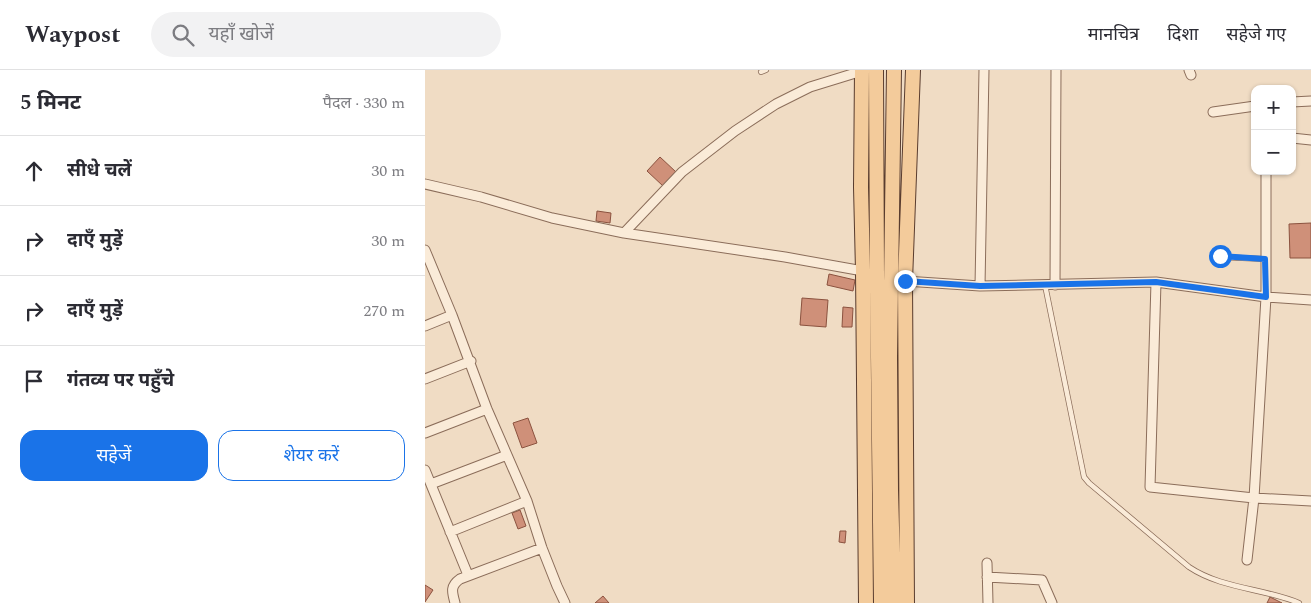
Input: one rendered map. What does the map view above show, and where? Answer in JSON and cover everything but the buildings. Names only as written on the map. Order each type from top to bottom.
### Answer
[{"type":"main road","points":[[862,70],[861,187],[866,603]]},
{"type":"main road","points":[[877,70],[884,360],[891,490],[894,603]]},
{"type":"main road","points":[[881,603],[884,360],[894,70]]},
{"type":"main road","points":[[907,603],[905,281],[913,70]]},
{"type":"street","points":[[624,232],[682,172],[735,131],[776,104],[810,87],[862,70]]},
{"type":"street","points":[[980,286],[984,70]]},
{"type":"street","points":[[1055,285],[1056,70]]},
{"type":"street","points":[[1296,102],[1311,101]]},
{"type":"street","points":[[1213,112],[1251,107]]},
{"type":"street","points":[[1296,138],[1311,140]]},
{"type":"street","points":[[1247,560],[1255,498],[1266,297],[1266,175]]},
{"type":"street","points":[[425,184],[481,197],[552,218],[624,232],[863,271]]},
{"type":"street","points":[[425,250],[428,268],[452,314],[471,361],[487,409],[527,501],[542,548],[565,603]]},
{"type":"street","points":[[905,281],[980,286],[1156,282],[1266,297],[1311,300]]},
{"type":"street","points":[[1156,282],[1151,487],[1255,498],[1311,501]]},
{"type":"street","points":[[425,326],[452,314]]},
{"type":"street","points":[[425,379],[471,361]]},
{"type":"street","points":[[425,433],[487,409]]},
{"type":"street","points":[[431,484],[507,455]]},
{"type":"street","points":[[425,470],[468,575]]},
{"type":"street","points":[[450,532],[527,501]]},
{"type":"street","points":[[455,603],[452,592],[454,583],[460,579],[542,548]]},
{"type":"street","points":[[987,563],[988,603]]},
{"type":"street","points":[[987,577],[1042,580],[1052,603]]},
{"type":"lane","points":[[1220,256],[1265,259]]},
{"type":"lane","points":[[1045,286],[1084,477],[1196,572],[1211,579],[1299,603]]},
{"type":"route","points":[[905,281],[980,286],[1156,282],[1266,297],[1265,259],[1220,256]]}]
